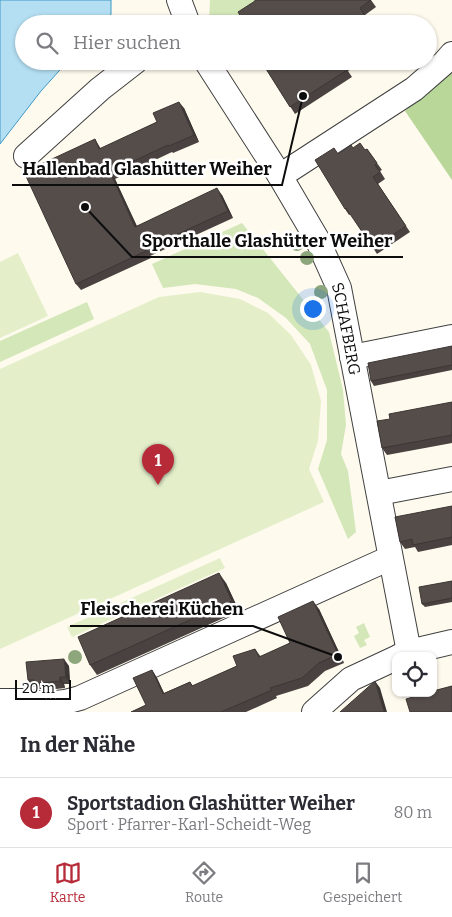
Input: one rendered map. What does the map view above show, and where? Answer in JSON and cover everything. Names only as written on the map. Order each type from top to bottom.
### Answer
[{"type":"street","points":[[179,0],[185,15]]},
{"type":"street","points":[[190,15],[192,0]]},
{"type":"street","points":[[437,69],[452,54]]},
{"type":"street","points":[[26,156],[100,89],[124,70]]},
{"type":"street","name":"SCHAFBERG","points":[[212,70],[280,176],[317,239],[339,288],[379,493],[390,558],[401,652]]},
{"type":"street","points":[[280,176],[414,89],[436,70]]},
{"type":"street","points":[[352,357],[452,337]]},
{"type":"street","points":[[379,493],[452,479]]},
{"type":"street","points":[[0,701],[47,704],[80,698],[390,558]]},
{"type":"street","points":[[413,652],[452,642]]},
{"type":"street","points":[[314,712],[351,680],[392,660]]},
{"type":"green space","points":[[210,0],[255,0],[260,8],[250,15],[209,15]]},
{"type":"green space","points":[[452,63],[452,180],[405,111]]},
{"type":"green space","points":[[242,223],[329,332],[343,390],[346,425],[341,454],[348,471],[356,532],[348,539],[318,469],[327,440],[327,390],[310,344],[286,318],[258,298],[236,289],[195,284],[163,288],[152,264]]},
{"type":"green space","points":[[18,253],[48,316],[0,338],[0,262]]},
{"type":"green space","points":[[200,292],[240,299],[268,313],[291,335],[311,365],[321,401],[318,441],[309,469],[324,502],[0,649],[0,369],[159,297]]},
{"type":"green space","points":[[87,302],[94,319],[0,362],[0,341]]},
{"type":"green space","points":[[220,558],[225,568],[72,637],[67,627]]},
{"type":"green space","points":[[364,623],[370,637],[364,640],[367,645],[360,648],[354,636],[359,633],[356,627]]},
{"type":"water","points":[[0,0],[111,0],[110,15],[15,15],[15,70],[60,70],[0,144]]},
{"type":"building","points":[[371,0],[360,8],[364,15],[240,15],[238,12],[255,1]]},
{"type":"building","points":[[267,70],[347,70],[290,107]]},
{"type":"building","points":[[179,102],[194,135],[110,172],[135,227],[217,188],[228,211],[145,249],[146,251],[76,284],[24,172],[95,139],[99,149],[157,122],[153,113]]},
{"type":"building","points":[[360,143],[377,163],[375,165],[380,172],[373,177],[406,226],[373,248],[345,209],[315,160],[334,148],[338,154],[351,145],[353,148]]},
{"type":"building","points":[[452,346],[452,365],[371,381],[368,363]]},
{"type":"building","points":[[452,402],[452,435],[382,448],[377,421],[390,419],[389,414]]},
{"type":"building","points":[[452,506],[452,537],[413,545],[412,539],[400,542],[395,517]]},
{"type":"building","points":[[219,573],[232,601],[90,665],[78,637]]},
{"type":"building","points":[[452,581],[452,598],[422,604],[419,587]]},
{"type":"building","points":[[313,601],[338,654],[319,663],[302,678],[270,688],[272,690],[221,712],[131,712],[146,705],[133,678],[152,670],[163,694],[190,682],[192,686],[237,666],[233,656],[255,649],[259,657],[290,643],[278,617]]},
{"type":"building","points":[[64,659],[66,677],[60,677],[60,681],[42,683],[28,680],[26,662]]},
{"type":"building","points":[[375,681],[384,712],[340,712]]},
{"type":"building","points":[[452,686],[452,712],[410,712],[406,699],[413,697],[437,697],[437,690]]},
{"type":"place","name":"Hallenbad Glashütter Weiher","points":[[303,96]]},
{"type":"place","name":"Sporthalle Glashütter Weiher","points":[[85,207]]},
{"type":"place","name":"Sportstadion Glashütter Weiher","points":[[158,485]]},
{"type":"place","name":"Fleischerei Küchen","points":[[338,657]]}]
